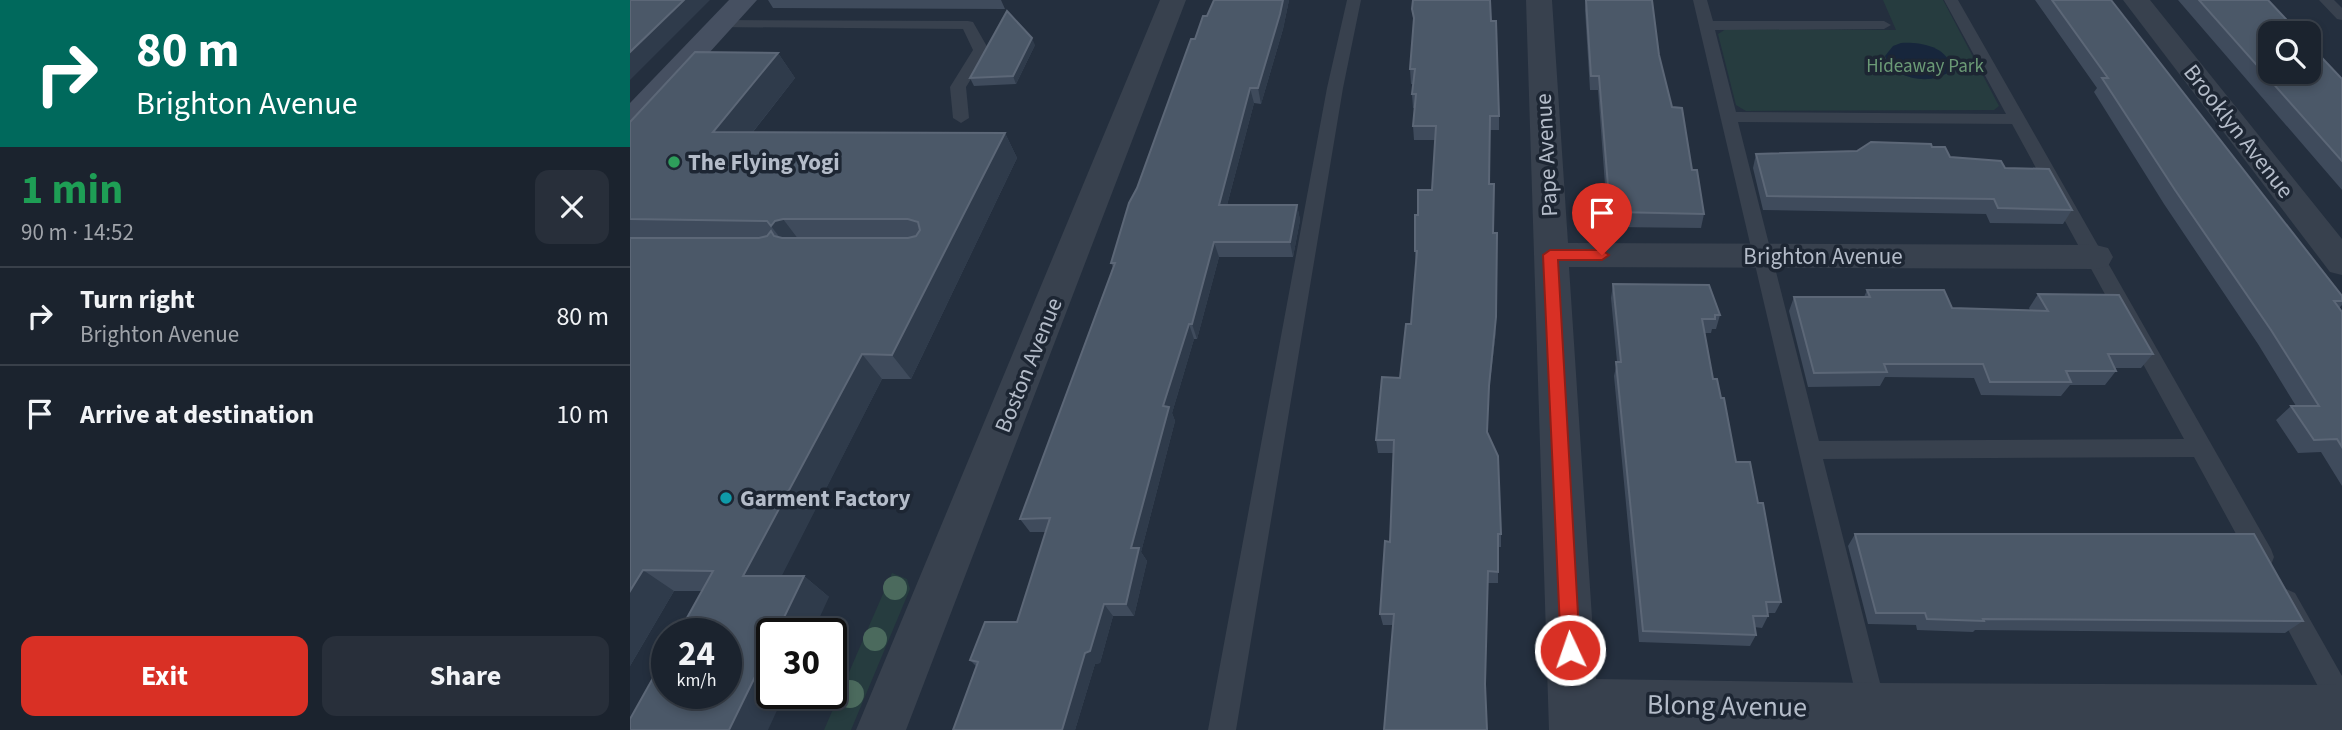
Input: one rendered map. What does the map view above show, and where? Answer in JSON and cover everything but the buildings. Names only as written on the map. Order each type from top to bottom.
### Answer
[{"type":"main road","points":[[635,111],[744,0]]},
{"type":"street","name":"Boston Avenue","points":[[881,730],[1174,0]]},
{"type":"street","name":"Pape Avenue","points":[[1539,0],[1574,716]]},
{"type":"street","name":"Brooklyn Avenue","points":[[2136,0],[2342,263]]},
{"type":"street","name":"Brighton Avenue","points":[[1550,255],[2096,257]]},
{"type":"street","name":"Blong Avenue","points":[[1574,716],[1875,719],[2342,710]]},
{"type":"lane","points":[[1222,730],[1335,88],[1354,0]]},
{"type":"lane","points":[[1700,0],[1875,719]]},
{"type":"lane","points":[[1951,0],[2342,703]]},
{"type":"lane","points":[[2326,0],[2342,16]]},
{"type":"lane","points":[[722,24],[968,25],[981,50],[958,87],[961,118]]},
{"type":"lane","points":[[1706,26],[1844,32],[1884,24]]},
{"type":"lane","points":[[1728,117],[2020,120]]},
{"type":"lane","points":[[1811,450],[2201,448]]},
{"type":"green space","name":"Hideaway Park","points":[[1883,0],[1943,0],[1999,106],[1994,110],[1746,111],[1736,105],[1718,34],[1726,29],[1896,30]]},
{"type":"green space","points":[[892,573],[907,579],[910,589],[851,730],[824,730],[833,709],[847,709],[847,677]]},
{"type":"water","points":[[1916,43],[1937,49],[1948,59],[1950,71],[1942,76],[1924,79],[1896,71],[1885,56],[1893,46]]},
{"type":"place","name":"The Flying Yogi","points":[[674,162]]},
{"type":"place","name":"Garment Factory","points":[[726,498]]},
{"type":"route","points":[[1570,650],[1550,255],[1602,255]]}]
